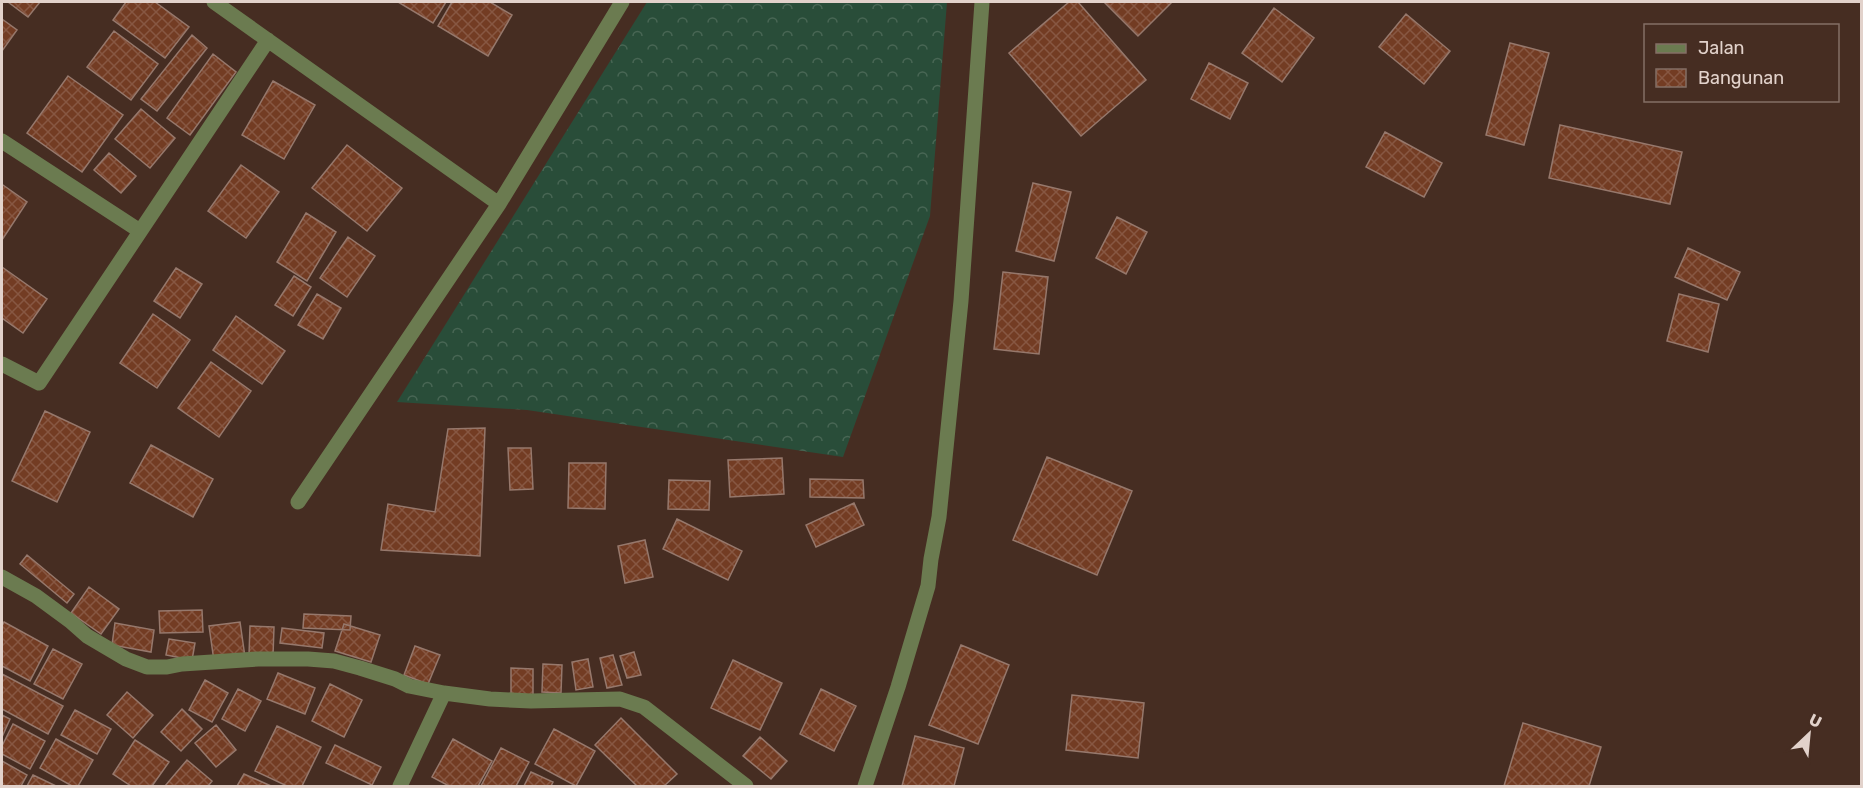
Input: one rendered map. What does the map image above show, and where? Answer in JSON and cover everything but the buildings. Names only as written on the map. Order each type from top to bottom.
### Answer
[{"type":"street","points":[[214,2],[499,204]]},
{"type":"street","points":[[298,502],[499,204],[622,2]]},
{"type":"street","points":[[865,786],[928,586],[944,477],[962,301],[982,2]]},
{"type":"street","points":[[2,364],[39,383],[268,40]]},
{"type":"street","points":[[2,141],[140,231]]},
{"type":"street","points":[[2,577],[36,596],[101,645],[126,659],[147,667],[288,658],[334,661],[396,679],[409,686],[444,693],[531,701],[620,699],[644,707],[747,786]]},
{"type":"street","points":[[400,786],[444,693]]},
{"type":"green space","points":[[647,2],[947,2],[930,216],[843,457],[527,410],[397,402]]}]
